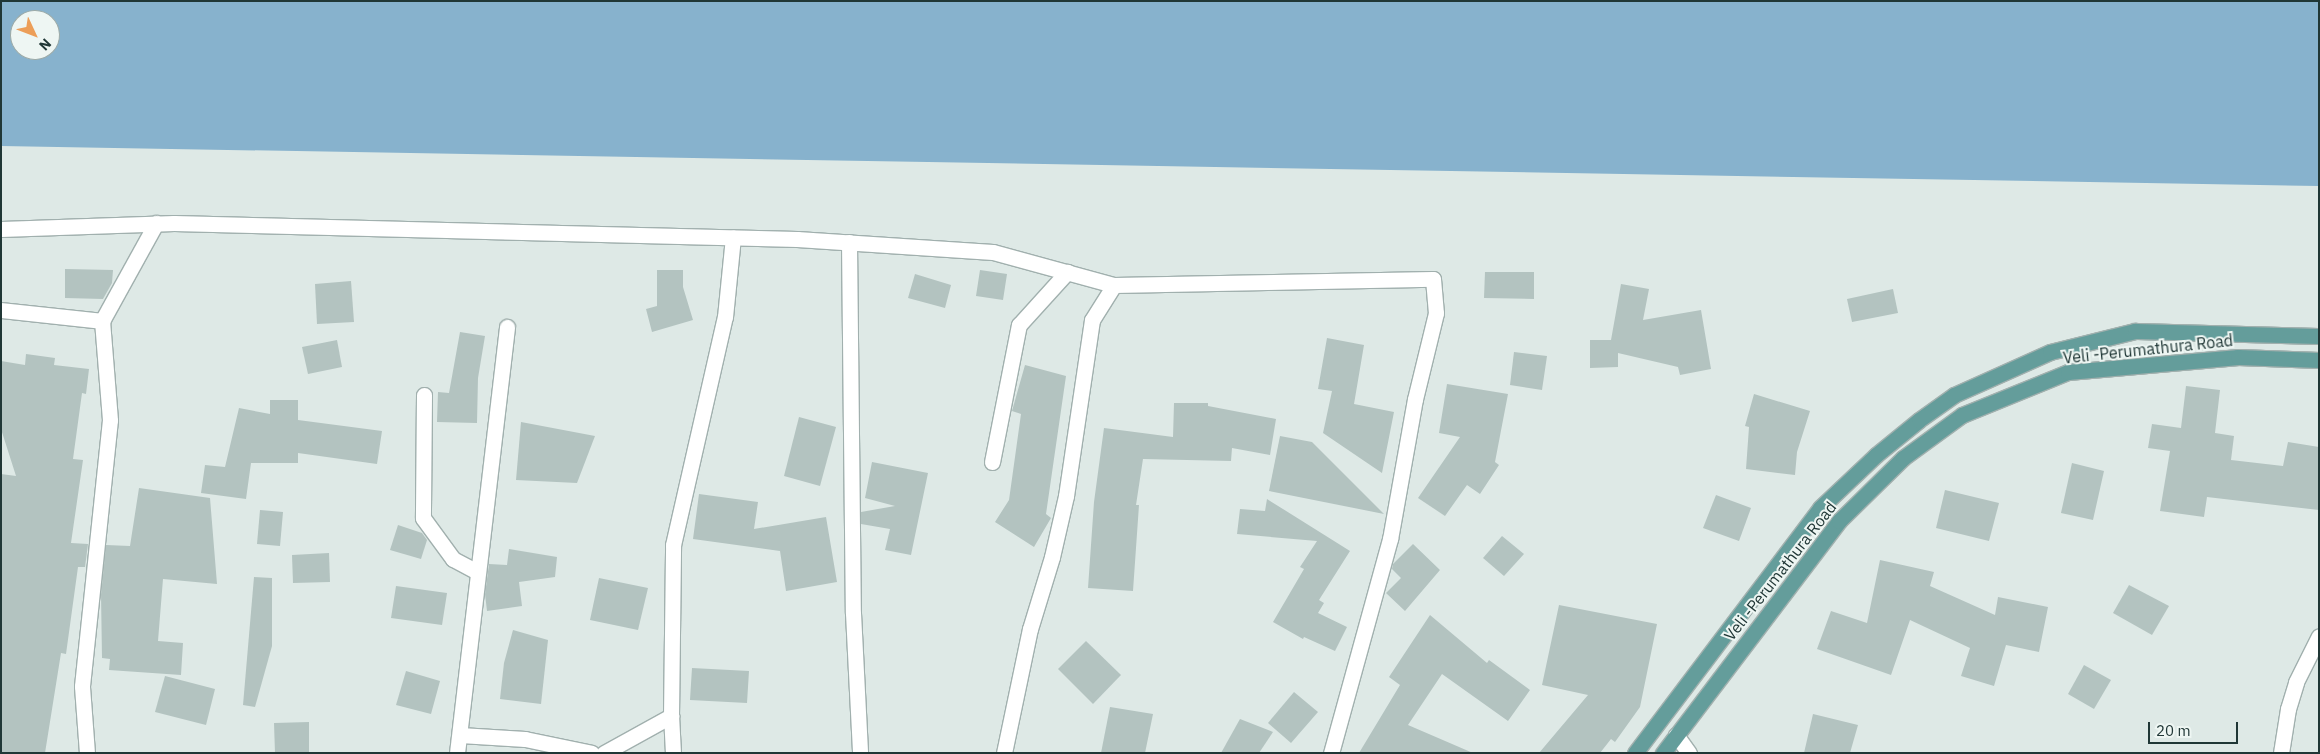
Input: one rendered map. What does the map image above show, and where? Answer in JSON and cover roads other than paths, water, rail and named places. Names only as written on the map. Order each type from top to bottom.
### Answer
[{"type":"main road","points":[[1635,753],[1820,508],[1883,450],[1919,420],[1954,396],[2050,352],[2135,331],[2319,336]]},
{"type":"main road","name":"Veli -Perumathura Road","points":[[1663,753],[1839,521],[1903,458],[1962,415],[2068,372],[2238,357],[2319,360]]},
{"type":"street","points":[[87,753],[82,686],[110,420],[102,321],[156,223]]},
{"type":"street","points":[[1,229],[156,223],[733,237],[848,242],[993,252],[1114,285],[1433,279],[1436,313],[1415,399],[1390,539],[1331,753]]},
{"type":"street","points":[[672,753],[673,545],[725,317],[733,237]]},
{"type":"street","points":[[848,242],[853,613],[860,753]]},
{"type":"street","points":[[992,462],[1019,325],[1067,272]]},
{"type":"street","points":[[1004,753],[1030,629],[1052,557],[1066,496],[1092,320],[1114,285]]},
{"type":"street","points":[[1,310],[102,321]]},
{"type":"street","points":[[457,753],[477,572],[508,327]]},
{"type":"street","points":[[424,395],[423,518],[453,559],[477,572]]},
{"type":"street","points":[[2281,753],[2288,709],[2296,682],[2319,636]]},
{"type":"street","points":[[604,753],[671,716]]},
{"type":"street","points":[[460,735],[525,739],[592,753]]},
{"type":"street","points":[[1676,735],[1689,753]]},
{"type":"water","points":[[1,1],[2319,1],[2319,186],[1,146]]}]
